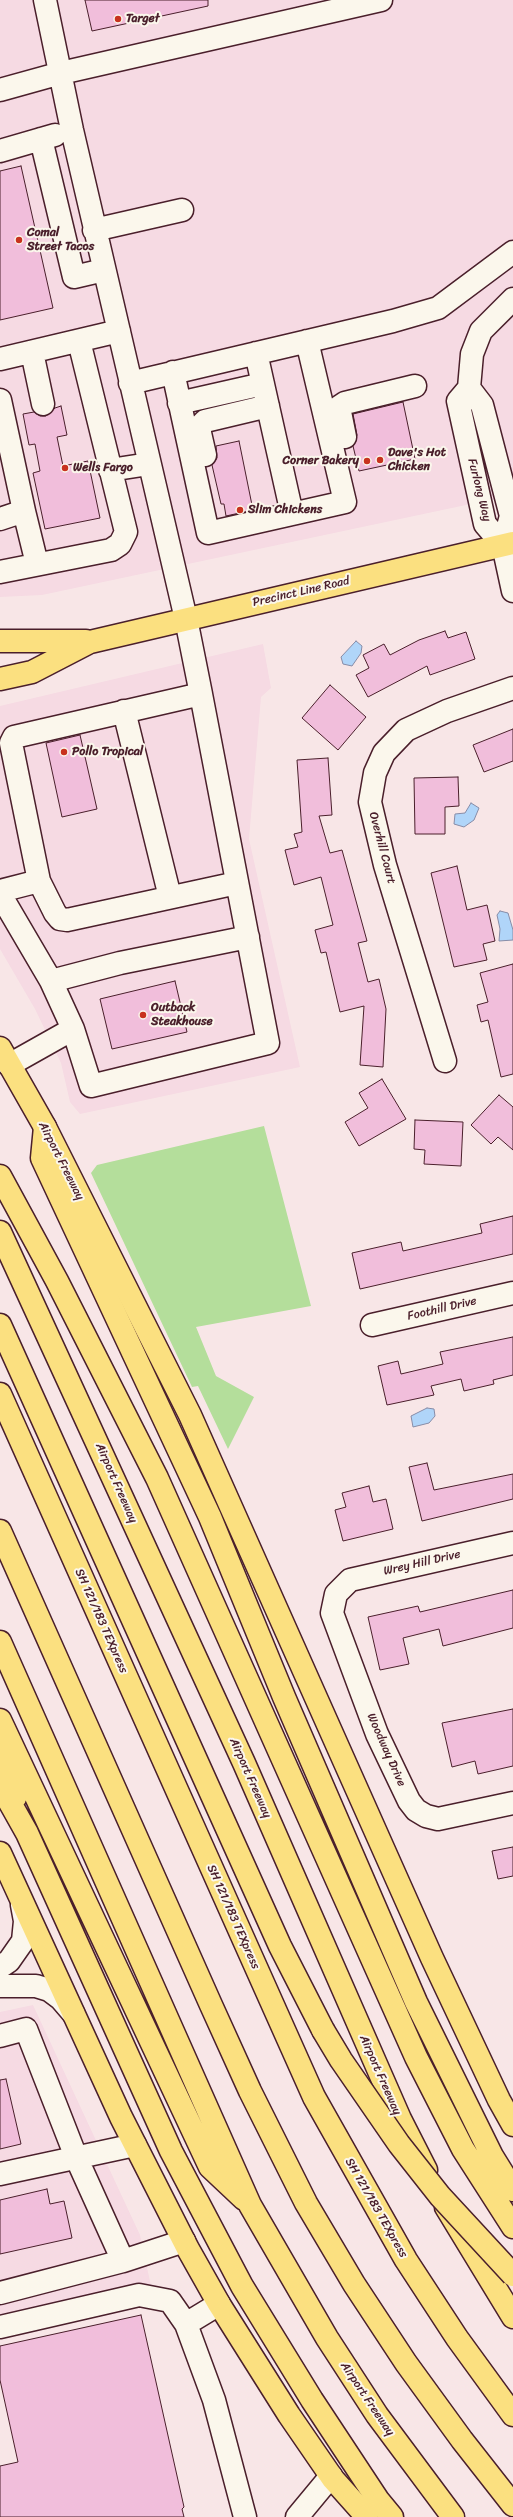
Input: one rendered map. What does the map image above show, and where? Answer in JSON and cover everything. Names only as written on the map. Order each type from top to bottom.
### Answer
[{"type":"main road","name":"Precinct Line Road","points":[[0,679],[32,672],[90,642],[508,544]]},
{"type":"main road","name":"Precinct Line Road","points":[[0,641],[90,642]]},
{"type":"main road","name":"Airport Freeway","points":[[4,1057],[45,1127],[190,1414],[432,1958],[498,2100],[513,2125]]},
{"type":"main road","points":[[45,1127],[42,1158],[210,1517],[284,1698],[416,2002],[492,2156],[513,2190]]},
{"type":"main road","points":[[0,1176],[57,1281],[157,1478],[431,2085],[463,2150],[513,2227]]},
{"type":"main road","name":"Airport Freeway","points":[[0,1232],[244,1763],[400,2119],[456,2228],[513,2317]]},
{"type":"main road","points":[[0,1325],[280,1946],[323,2030],[365,2097],[399,2144],[440,2196],[513,2275]]},
{"type":"main road","name":"SH 121/183 TEXpress","points":[[0,1394],[314,2097],[406,2260],[457,2338],[513,2415]]},
{"type":"main road","points":[[0,1531],[220,2026],[306,2203],[354,2284],[406,2363],[462,2440],[513,2504]]},
{"type":"main road","name":"Airport Freeway","points":[[0,1642],[250,2205],[327,2338],[369,2402],[453,2517]]},
{"type":"main road","points":[[0,1720],[210,2167],[250,2205]]},
{"type":"main road","points":[[1,1769],[27,1834],[171,2151],[239,2279],[312,2400],[378,2500],[392,2517]]},
{"type":"main road","points":[[0,1853],[135,2145],[184,2241],[219,2304],[285,2409],[331,2476],[367,2517]]},
{"type":"street","points":[[39,881],[0,893],[51,981],[73,1029],[91,1086],[268,1043],[186,619],[94,230],[45,0]]},
{"type":"street","points":[[0,90],[61,73],[381,0]]},
{"type":"street","points":[[0,150],[72,130]]},
{"type":"street","points":[[41,139],[74,277],[104,270]]},
{"type":"street","points":[[94,230],[182,210]]},
{"type":"street","points":[[130,382],[308,341],[438,308],[513,252]]},
{"type":"street","name":"Furlong Way","points":[[508,544],[511,516],[482,405],[469,388],[472,354],[481,331],[513,299]]},
{"type":"street","points":[[0,359],[118,331]]},
{"type":"street","points":[[0,572],[111,550],[120,544],[126,532],[79,341]]},
{"type":"street","points":[[173,372],[208,534],[345,502],[308,341]]},
{"type":"street","points":[[32,352],[43,404]]},
{"type":"street","points":[[256,353],[292,514]]},
{"type":"street","points":[[180,403],[263,384]]},
{"type":"street","points":[[360,499],[339,407],[345,402],[415,386]]},
{"type":"street","points":[[0,400],[37,564]]},
{"type":"street","points":[[222,530],[200,426],[205,421],[268,406]]},
{"type":"street","points":[[110,470],[149,464]]},
{"type":"street","points":[[0,519],[24,511]]},
{"type":"street","points":[[508,544],[513,591]]},
{"type":"street","name":"Overhill Court","points":[[445,1061],[385,865],[370,802],[375,773],[384,754],[406,730],[447,711],[513,688]]},
{"type":"street","points":[[201,694],[14,737],[6,742],[39,881],[55,913],[60,919],[67,920],[237,883]]},
{"type":"street","points":[[124,711],[170,897]]},
{"type":"street","points":[[51,981],[120,963],[248,938]]},
{"type":"street","points":[[4,1057],[73,1029]]},
{"type":"street","name":"Foothill Drive","points":[[372,1325],[513,1292]]},
{"type":"street","name":"Wrey Hill Drive","points":[[336,1594],[350,1580],[513,1543]]},
{"type":"street","name":"Woodway Drive","points":[[336,1594],[332,1613],[340,1638],[377,1734],[409,1801],[416,1810],[426,1816],[438,1819],[513,1803]]},
{"type":"street","points":[[0,1967],[9,1961],[23,1941],[25,1921],[21,1899]]},
{"type":"street","points":[[0,1986],[31,1986],[49,1990],[61,1999],[75,2015]]},
{"type":"street","points":[[0,2036],[26,2030],[76,2157],[122,2261]]},
{"type":"street","points":[[0,2174],[135,2145]]},
{"type":"street","points":[[0,2293],[122,2261],[184,2241]]},
{"type":"street","points":[[0,2327],[139,2295],[170,2301],[186,2324],[214,2400],[245,2517]]},
{"type":"street","points":[[186,2324],[219,2304]]},
{"type":"street","points":[[297,2517],[331,2476]]},
{"type":"shaded area","points":[[0,0],[513,0],[513,495],[42,595],[0,597]]},
{"type":"shaded area","points":[[263,644],[271,688],[261,697],[249,839],[300,1067],[80,1114],[70,1102],[61,1063],[35,1009],[0,949],[0,706]]},
{"type":"shaded area","points":[[33,2005],[140,2235],[151,2286],[0,2320],[0,2012]]},
{"type":"green space","points":[[264,1126],[311,1306],[196,1327],[216,1376],[254,1397],[228,1449],[198,1386],[192,1387],[91,1173],[97,1165]]},
{"type":"water","points":[[356,641],[362,646],[361,653],[352,666],[343,664],[341,657]]},
{"type":"water","points":[[471,803],[479,808],[474,820],[464,827],[454,824],[455,814],[465,813]]},
{"type":"water","points":[[500,911],[508,913],[513,930],[513,940],[499,941],[500,929],[497,915]]},
{"type":"water","points":[[427,1408],[434,1409],[435,1416],[429,1423],[413,1427],[411,1416]]},
{"type":"building","name":"Target","points":[[85,0],[208,0],[208,6],[92,31]]},
{"type":"building","name":"Comal Street Tacos","points":[[21,166],[53,308],[0,320],[0,171]]},
{"type":"building","points":[[403,402],[415,459],[359,471],[353,446],[357,435],[353,414]]},
{"type":"building","name":"Wells Fargo","points":[[61,406],[67,435],[57,437],[63,466],[88,461],[100,518],[45,529],[33,473],[40,471],[35,444],[29,445],[23,414],[34,412],[40,416],[46,416],[55,408]]},
{"type":"building","points":[[239,441],[253,510],[226,516],[224,504],[221,504],[212,465],[217,458],[216,446]]},
{"type":"building","points":[[445,631],[448,638],[466,632],[475,659],[430,675],[427,666],[368,697],[356,675],[369,668],[363,655],[384,644],[390,655],[419,640]]},
{"type":"building","points":[[330,685],[366,717],[338,750],[302,718]]},
{"type":"building","points":[[513,729],[513,761],[484,772],[473,745]]},
{"type":"building","points":[[80,735],[97,809],[62,817],[46,743]]},
{"type":"building","points":[[328,758],[332,815],[319,816],[330,853],[342,850],[367,941],[358,943],[368,982],[379,979],[386,1009],[383,1067],[360,1065],[364,1006],[340,1012],[326,952],[321,953],[315,930],[333,925],[321,877],[294,885],[285,850],[298,847],[294,834],[302,832],[297,760]]},
{"type":"building","points":[[458,777],[459,806],[445,807],[445,834],[415,834],[414,778]]},
{"type":"building","points":[[457,866],[467,910],[487,905],[495,941],[483,944],[487,960],[454,967],[431,873]]},
{"type":"building","points":[[513,964],[513,1074],[501,1077],[488,1020],[481,1022],[477,1005],[488,1002],[480,973]]},
{"type":"building","name":"Outback Steakhouse","points":[[175,981],[187,1032],[112,1049],[100,999]]},
{"type":"building","points":[[382,1079],[406,1119],[359,1146],[345,1122],[368,1108],[359,1093]]},
{"type":"building","points":[[499,1095],[513,1107],[513,1150],[498,1137],[491,1144],[471,1125]]},
{"type":"building","points":[[415,1120],[463,1122],[461,1166],[424,1164],[425,1150],[414,1149]]},
{"type":"building","points":[[513,1216],[513,1254],[360,1289],[352,1253],[401,1242],[403,1251],[482,1233],[480,1224]]},
{"type":"building","points":[[513,1337],[513,1375],[493,1380],[494,1384],[464,1391],[461,1379],[431,1386],[434,1395],[387,1405],[378,1366],[398,1361],[401,1374],[443,1364],[440,1352]]},
{"type":"building","points":[[427,1463],[434,1490],[513,1474],[513,1499],[422,1521],[409,1467]]},
{"type":"building","points":[[369,1486],[373,1502],[386,1499],[393,1529],[343,1541],[335,1510],[346,1507],[342,1493]]},
{"type":"building","points":[[513,1590],[513,1628],[443,1646],[439,1629],[403,1638],[409,1664],[380,1670],[368,1617],[418,1606],[420,1612]]},
{"type":"building","points":[[513,1709],[513,1766],[478,1774],[475,1761],[452,1767],[442,1723]]},
{"type":"building","points":[[513,1847],[513,1876],[498,1879],[492,1851]]},
{"type":"building","points":[[6,2079],[21,2144],[0,2149],[0,2080]]},
{"type":"building","points":[[47,2189],[50,2204],[64,2201],[72,2238],[0,2254],[0,2200]]},
{"type":"building","points":[[141,2315],[184,2507],[182,2509],[184,2517],[0,2517],[0,2466],[18,2462],[0,2380],[0,2346]]},
{"type":"place","name":"Target","points":[[118,19]]},
{"type":"place","name":"Comal Street Tacos","points":[[19,240]]},
{"type":"place","name":"Dave's Hot Chicken","points":[[380,460]]},
{"type":"place","name":"Corner Bakery","points":[[367,461]]},
{"type":"place","name":"Wells Fargo","points":[[65,468]]},
{"type":"place","name":"Slim Chickens","points":[[240,510]]},
{"type":"place","name":"Pollo Tropical","points":[[64,752]]},
{"type":"place","name":"Outback Steakhouse","points":[[143,1015]]}]
